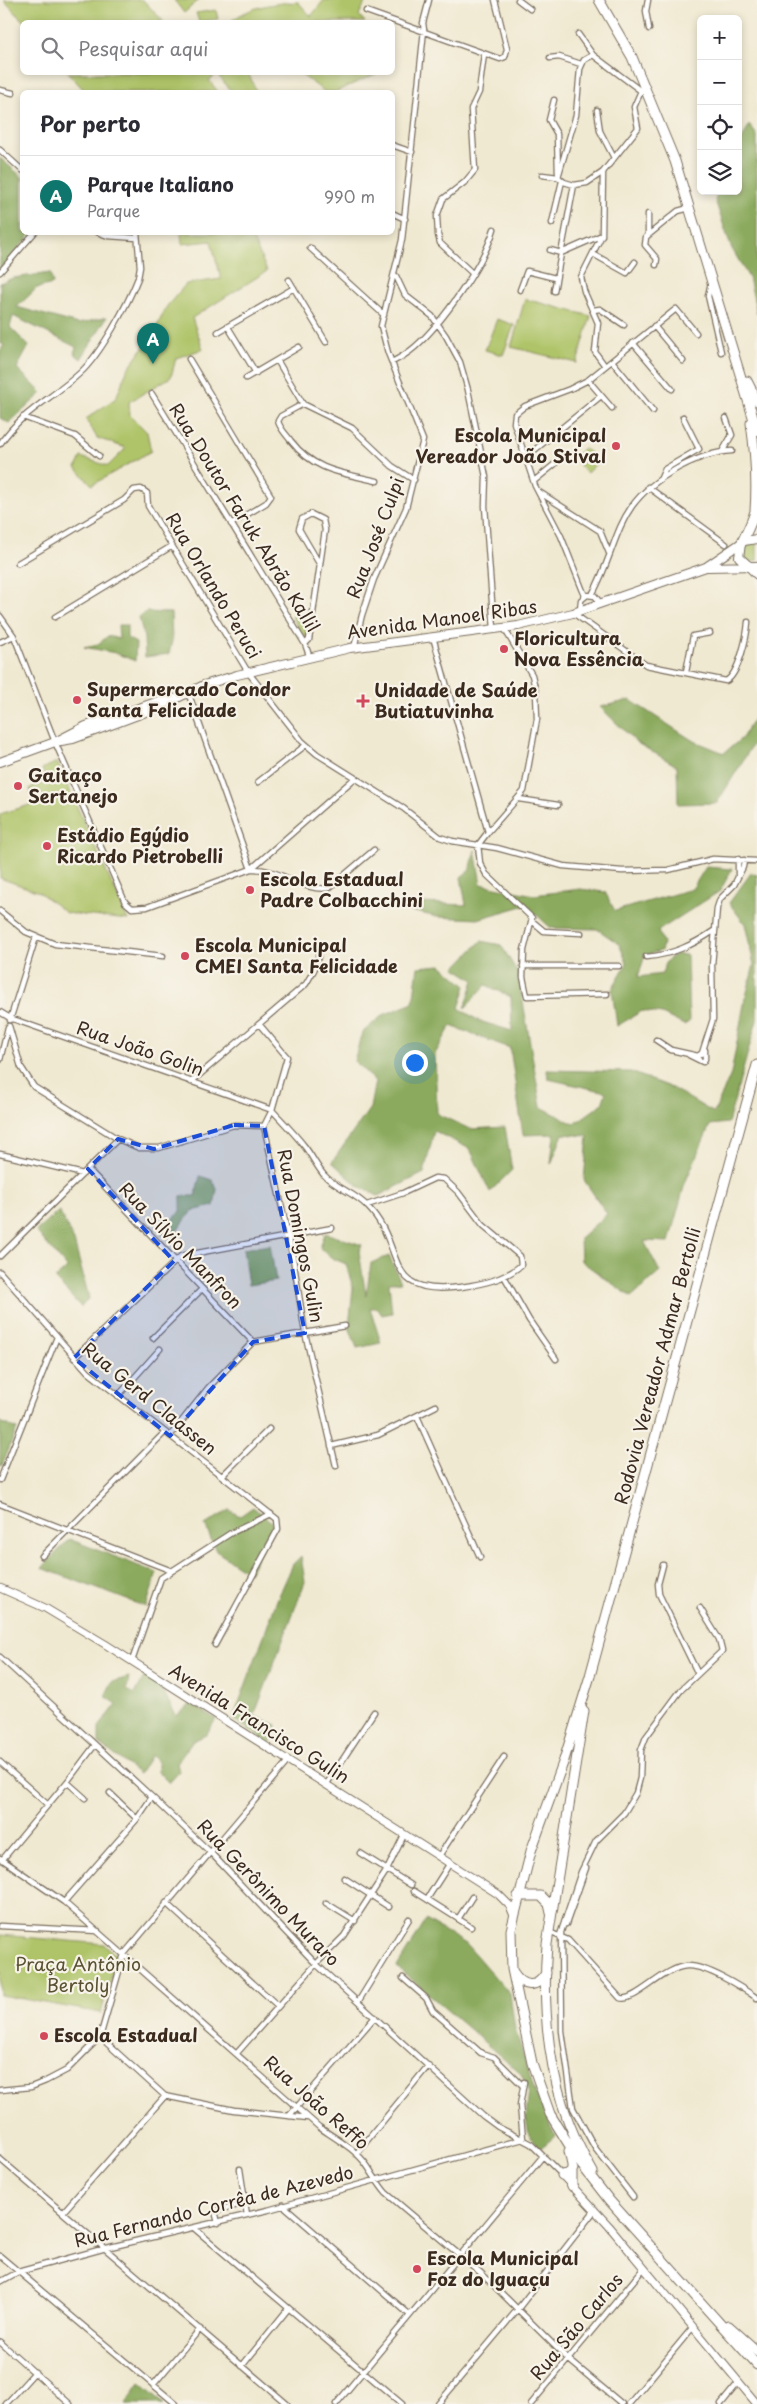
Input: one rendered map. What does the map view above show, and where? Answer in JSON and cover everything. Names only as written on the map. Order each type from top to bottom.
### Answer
[{"type":"highway","points":[[599,0],[621,36],[675,161],[757,430]]},
{"type":"highway","points":[[735,355],[757,401]]},
{"type":"highway","points":[[741,544],[755,511],[756,493],[755,450],[748,398]]},
{"type":"highway","points":[[753,566],[757,574]]},
{"type":"highway","name":"Rodovia Vereador Admar Bertolli","points":[[757,1065],[590,1676],[564,1760],[531,1850],[518,1896],[510,1941],[512,1970],[534,2069],[545,2102],[566,2142],[601,2190],[757,2365]]},
{"type":"highway","name":"Rodovia Vereador Admar Bertolli","points":[[590,1676],[549,1932],[546,1973],[550,2056],[564,2113],[586,2161],[621,2212]]},
{"type":"highway","points":[[518,1896],[541,1896],[548,1904],[552,1916]]},
{"type":"highway","points":[[512,1970],[528,1986],[536,1984],[546,1973]]},
{"type":"highway","points":[[566,2142],[573,2169],[572,2186]]},
{"type":"highway","points":[[562,2175],[568,2174],[573,2169]]},
{"type":"highway","points":[[700,2299],[757,2351]]},
{"type":"main road","name":"Avenida Manoel Ribas","points":[[0,762],[56,742],[78,737],[159,707],[215,681],[248,672],[354,648],[504,628],[576,612],[706,567],[748,539],[757,539]]},
{"type":"main road","points":[[741,544],[739,557],[753,566]]},
{"type":"main road","name":"Avenida Manoel Ribas","points":[[706,567],[753,566]]},
{"type":"main road","name":"Avenida Manoel Ribas","points":[[56,742],[86,726],[184,694]]},
{"type":"main road","points":[[119,722],[137,713],[140,707]]},
{"type":"street","name":"Rua José Culpi","points":[[354,648],[368,598],[388,545],[404,512],[424,440],[382,335],[382,326],[395,275],[405,219],[424,30],[423,23],[430,0]]},
{"type":"street","points":[[395,20],[500,59],[506,54],[506,45],[495,0]]},
{"type":"street","points":[[518,0],[530,9]]},
{"type":"street","points":[[648,0],[646,11],[649,29]]},
{"type":"street","points":[[366,11],[393,20]]},
{"type":"street","points":[[542,175],[560,179],[574,185],[593,180],[603,172],[638,128],[634,107],[644,90],[593,55],[578,34]]},
{"type":"street","points":[[472,273],[440,242],[437,216],[443,199],[465,182],[474,170],[472,109],[479,92],[484,54]]},
{"type":"street","points":[[552,223],[560,179],[576,115],[581,64],[588,56],[593,55]]},
{"type":"street","points":[[550,58],[559,57],[581,64]]},
{"type":"street","points":[[0,90],[13,94]]},
{"type":"street","points":[[554,100],[549,120],[557,134],[560,179]]},
{"type":"street","points":[[598,110],[600,131],[614,158]]},
{"type":"street","points":[[395,146],[412,152]]},
{"type":"street","points":[[0,150],[20,168]]},
{"type":"street","points":[[603,172],[602,235],[581,277],[584,291],[598,322],[595,352],[605,366]]},
{"type":"street","points":[[554,291],[574,185]]},
{"type":"street","points":[[656,265],[657,259],[647,247],[645,241],[648,236],[678,211],[690,207]]},
{"type":"street","points":[[648,214],[648,236]]},
{"type":"street","points":[[395,215],[405,219]]},
{"type":"street","points":[[392,362],[417,345],[437,322],[472,273],[490,243],[494,229]]},
{"type":"street","points":[[0,272],[32,235]]},
{"type":"street","points":[[0,444],[23,417],[79,375],[99,350],[138,278],[140,266],[137,238],[105,235]]},
{"type":"street","points":[[550,250],[561,253],[602,235]]},
{"type":"street","points":[[310,248],[384,315]]},
{"type":"street","points":[[593,254],[627,273],[635,262]]},
{"type":"street","points":[[520,290],[527,271],[555,278]]},
{"type":"street","points":[[395,275],[406,295],[437,322],[457,356],[472,404],[485,468],[485,506],[494,629]]},
{"type":"street","points":[[712,279],[708,296],[721,352]]},
{"type":"street","points":[[289,280],[326,342]]},
{"type":"street","points":[[218,332],[294,288]]},
{"type":"street","points":[[584,596],[561,536],[534,481],[514,423],[515,414],[525,406],[588,380],[676,308],[696,333]]},
{"type":"street","points":[[593,310],[600,309],[624,325]]},
{"type":"street","points":[[654,326],[683,361]]},
{"type":"street","points":[[228,327],[256,373]]},
{"type":"street","points":[[633,343],[672,389]]},
{"type":"street","points":[[246,378],[299,347]]},
{"type":"street","points":[[189,360],[270,493],[270,499],[231,524]]},
{"type":"street","points":[[277,360],[303,404],[352,428],[392,464],[414,478]]},
{"type":"street","points":[[612,361],[653,410]]},
{"type":"street","points":[[588,380],[612,408]]},
{"type":"street","name":"Rua Doutor Faruk Abrão Kallil","points":[[152,394],[305,644],[310,658]]},
{"type":"street","points":[[526,457],[601,396]]},
{"type":"street","points":[[303,404],[282,416],[278,421],[295,446],[322,468],[377,481]]},
{"type":"street","points":[[23,417],[75,436],[99,456]]},
{"type":"street","points":[[661,478],[665,469],[699,449],[683,418]]},
{"type":"street","points":[[722,452],[732,435],[726,418]]},
{"type":"street","points":[[592,595],[625,515],[648,487],[694,460],[732,451]]},
{"type":"street","points":[[534,481],[555,464]]},
{"type":"street","points":[[648,487],[726,544]]},
{"type":"street","name":"Rua Orlando Peruci","points":[[18,563],[124,500],[134,490],[141,488],[147,493],[148,506],[248,672],[306,745],[408,812],[440,837],[572,867],[626,871],[660,871],[706,860],[738,859],[757,861]]},
{"type":"street","points":[[538,491],[600,531],[610,554]]},
{"type":"street","points":[[305,644],[308,641],[320,565],[324,523],[319,516],[311,514],[304,516],[298,525],[300,532],[320,565]]},
{"type":"street","points":[[55,617],[172,546]]},
{"type":"street","points":[[584,596],[592,595]]},
{"type":"street","points":[[592,595],[600,604]]},
{"type":"street","points":[[584,596],[576,612],[646,665],[719,680],[730,678],[746,638],[748,622]]},
{"type":"street","points":[[0,616],[14,636],[56,742],[125,902],[129,907],[137,909],[147,907],[251,868],[356,778]]},
{"type":"street","points":[[504,628],[530,668],[535,682],[537,701],[534,739],[526,786],[519,799],[478,845],[480,863],[486,874],[531,915],[532,921],[524,945],[527,996],[607,994]]},
{"type":"street","points":[[686,672],[693,636],[710,633]]},
{"type":"street","points":[[0,642],[14,636]]},
{"type":"street","points":[[433,637],[488,832]]},
{"type":"street","points":[[184,694],[251,868]]},
{"type":"street","points":[[258,782],[306,745]]},
{"type":"street","points":[[519,799],[558,805]]},
{"type":"street","points":[[251,868],[268,870],[309,887],[329,888],[374,850]]},
{"type":"street","points":[[738,859],[738,875]]},
{"type":"street","points":[[656,1040],[672,1050],[686,1053],[703,1062],[705,1059],[704,1046],[713,1019],[715,930],[718,904],[734,885],[743,867],[744,860]]},
{"type":"street","points":[[0,911],[36,937],[64,946],[164,956]]},
{"type":"street","points":[[532,921],[544,932],[582,933]]},
{"type":"street","points":[[646,956],[664,955],[691,946],[715,930]]},
{"type":"street","points":[[0,1060],[10,1018],[36,937]]},
{"type":"street","points":[[191,1082],[306,984],[314,970],[322,947]]},
{"type":"street","points":[[524,966],[619,966]]},
{"type":"street","name":"Rua João Golin","points":[[0,1012],[10,1018],[272,1110]]},
{"type":"street","points":[[9,1026],[21,1067],[29,1082],[41,1092],[118,1139],[139,1148],[154,1149],[234,1125],[264,1126],[272,1110],[287,1058],[260,1024]]},
{"type":"street","points":[[272,1110],[305,1147],[324,1175],[367,1206],[380,1223],[404,1276],[413,1284],[429,1289],[448,1289],[477,1284],[504,1276],[521,1266],[522,1259],[478,1220],[458,1192],[444,1179],[431,1180],[403,1193],[367,1206]]},
{"type":"street","name":"Rua Domingos Gulin","points":[[264,1126],[293,1258],[305,1333],[336,1466]]},
{"type":"street","points":[[0,1256],[118,1139]]},
{"type":"street","points":[[0,1154],[83,1174]]},
{"type":"street","name":"Rua Sílvio Manfron","points":[[88,1169],[253,1342]]},
{"type":"street","points":[[74,1358],[174,1261],[186,1255],[332,1228]]},
{"type":"street","name":"Rua Gerd Claassen","points":[[0,1272],[74,1358],[118,1396],[271,1514]]},
{"type":"street","points":[[504,1276],[529,1320],[556,1359]]},
{"type":"street","points":[[153,1338],[202,1289]]},
{"type":"street","points":[[170,1436],[209,1387],[253,1342],[345,1326]]},
{"type":"street","points":[[0,1480],[57,1337]]},
{"type":"street","points":[[118,1396],[160,1349]]},
{"type":"street","points":[[331,1446],[378,1435],[436,1406]]},
{"type":"street","points":[[417,1416],[480,1557]]},
{"type":"street","points":[[222,1476],[269,1429]]},
{"type":"street","points":[[42,1556],[165,1432]]},
{"type":"street","points":[[0,1504],[172,1571]]},
{"type":"street","points":[[132,1661],[159,1581],[231,1533],[271,1514],[277,1519],[279,1526],[215,1645]]},
{"type":"street","points":[[663,1565],[658,1584],[659,1594],[698,1672]]},
{"type":"street","name":"Avenida Francisco Gulin","points":[[0,1588],[53,1613],[132,1661],[450,1863],[498,1894],[510,1906],[514,1916]]},
{"type":"street","points":[[633,2196],[595,2148],[573,2108],[562,2031],[560,1935],[588,1858],[600,1836],[624,1813],[633,1800],[640,1778],[641,1750],[646,1737],[681,1690],[720,1653],[722,1648],[716,1634],[700,1608]]},
{"type":"street","name":"Rua Gerônimo Muraro","points":[[0,1658],[209,1851],[316,1964],[490,2122],[523,2139],[562,2175]]},
{"type":"street","points":[[326,1785],[374,1712]]},
{"type":"street","points":[[1,1859],[67,1782],[95,1745]]},
{"type":"street","points":[[438,1856],[504,1757]]},
{"type":"street","points":[[0,2090],[31,2087],[46,2081],[66,2070],[100,2037],[124,1954],[209,1851],[288,1761]]},
{"type":"street","points":[[0,1762],[48,1805]]},
{"type":"street","points":[[67,1782],[85,1798]]},
{"type":"street","points":[[110,1793],[137,1819]]},
{"type":"street","points":[[64,1902],[137,1819],[152,1797]]},
{"type":"street","points":[[237,2053],[316,1964],[344,1936],[387,1870],[404,1835]]},
{"type":"street","points":[[360,1853],[411,1885]]},
{"type":"street","name":"Rua João Reffo","points":[[1,1859],[64,1902],[99,1931],[310,2118],[356,2154],[368,2166],[375,2180],[390,2197],[481,2273],[568,2359],[622,2404]]},
{"type":"street","points":[[427,1899],[450,1863]]},
{"type":"street","points":[[344,1878],[389,1907]]},
{"type":"street","points":[[414,1891],[470,1927]]},
{"type":"street","name":"Avenida Francisco Gulin","points":[[498,1894],[518,1896]]},
{"type":"street","points":[[458,1919],[472,1897]]},
{"type":"street","points":[[166,1903],[278,2006]]},
{"type":"street","points":[[326,1903],[355,1921]]},
{"type":"street","points":[[358,2002],[409,1919]]},
{"type":"street","points":[[0,1926],[99,1931]]},
{"type":"street","points":[[549,1932],[560,1935],[587,1960],[620,1998],[628,1999],[663,1974],[689,1966],[704,1970],[757,1998]]},
{"type":"street","points":[[403,1978],[426,1998],[433,2011],[481,2053],[494,2057],[524,2084],[520,2105],[523,2139]]},
{"type":"street","points":[[289,2116],[375,2017]]},
{"type":"street","points":[[100,2037],[165,2096],[234,2110],[310,2118]]},
{"type":"street","points":[[356,2154],[428,2066]]},
{"type":"street","points":[[63,2212],[165,2096]]},
{"type":"street","name":"Rua Fernando Corrêa de Azevedo","points":[[0,2282],[18,2272],[106,2248],[218,2223],[523,2139]]},
{"type":"street","points":[[336,2404],[543,2156]]},
{"type":"street","points":[[0,2159],[287,2404]]},
{"type":"street","points":[[240,2169],[247,2215]]},
{"type":"street","points":[[562,2175],[595,2210],[757,2404]]},
{"type":"street","points":[[218,2223],[215,2211],[245,2203]]},
{"type":"street","points":[[283,2205],[410,2315]]},
{"type":"street","points":[[438,2404],[517,2310],[595,2210]]},
{"type":"street","points":[[195,2229],[402,2404]]},
{"type":"street","points":[[0,2256],[176,2404]]},
{"type":"street","name":"Rua São Carlos","points":[[532,2404],[644,2268]]},
{"type":"street","points":[[242,2366],[288,2309]]},
{"type":"street","points":[[629,2404],[693,2327]]},
{"type":"street","points":[[153,2385],[200,2328]]},
{"type":"street","points":[[0,2342],[70,2404]]},
{"type":"street","points":[[6,2404],[35,2372]]},
{"type":"street","points":[[721,2404],[739,2382]]},
{"type":"highlighted area","points":[[234,1125],[264,1126],[305,1333],[253,1342],[170,1436],[74,1358],[174,1261],[88,1169],[118,1139],[154,1149]]},
{"type":"green space","points":[[4,0],[143,0],[162,20],[22,20]]},
{"type":"green space","points":[[174,0],[199,0],[184,13]]},
{"type":"green space","points":[[324,0],[370,0],[365,3],[359,15],[363,20],[233,20],[254,9],[289,2],[298,2],[311,16]]},
{"type":"green space","points":[[216,10],[218,19],[198,20],[196,13]]},
{"type":"green space","points":[[70,75],[216,75],[209,80],[216,90],[84,90]]},
{"type":"green space","points":[[218,75],[249,75],[256,90],[230,90]]},
{"type":"green space","points":[[302,75],[373,75],[340,90],[322,90]]},
{"type":"green space","points":[[749,125],[757,135],[757,313],[749,278],[731,247],[715,200],[717,195],[742,195],[742,140]]},
{"type":"green space","points":[[0,158],[20,175],[20,235],[30,235],[0,270]]},
{"type":"green space","points":[[181,235],[251,235],[267,271],[192,318],[203,349],[176,358],[171,377],[129,402],[130,415],[147,432],[151,451],[92,485],[76,468],[81,457],[108,466],[126,448],[97,438],[86,419],[116,398],[127,370],[153,334],[167,306],[186,284],[221,279],[211,241],[182,244]]},
{"type":"green space","points":[[50,273],[53,284],[37,288],[17,307],[78,324],[107,317],[81,359],[74,353],[76,347],[13,316],[10,327],[29,346],[17,368],[42,393],[9,423],[0,418],[0,351],[4,345],[0,343],[0,283],[13,278]]},
{"type":"green space","points":[[525,299],[591,316],[577,363],[511,347]]},
{"type":"green space","points":[[497,319],[514,325],[503,355],[485,350]]},
{"type":"green space","points":[[584,448],[599,461],[587,473],[572,458]]},
{"type":"green space","points":[[757,544],[757,561],[748,562],[743,557],[742,550],[745,545]]},
{"type":"green space","points":[[313,605],[308,636],[305,637],[292,617]]},
{"type":"green space","points":[[146,612],[171,613],[172,641],[169,654],[145,657],[144,638],[139,617]]},
{"type":"green space","points":[[118,625],[127,625],[127,638],[136,643],[135,661],[115,653],[84,647],[98,644],[108,636],[119,639]]},
{"type":"green space","points":[[630,700],[692,740],[724,753],[742,738],[757,714],[757,741],[755,741],[717,803],[678,804],[677,766],[637,743],[600,707]]},
{"type":"green space","name":"Estádio Egýdio Ricardo Pietrobelli","points":[[57,762],[128,920],[66,913],[39,892],[0,878],[0,814],[33,804],[30,788],[47,782],[42,769]]},
{"type":"green space","points":[[475,850],[481,884],[534,895],[580,889],[605,892],[615,911],[692,889],[706,867],[732,869],[720,891],[658,931],[663,943],[661,951],[645,955],[638,977],[662,974],[665,963],[675,954],[687,955],[689,1022],[684,1025],[662,1014],[642,1011],[617,1026],[612,989],[627,963],[619,944],[597,929],[551,928],[526,905],[478,919],[437,917],[398,908],[399,902],[466,905],[461,877],[470,870]]},
{"type":"green space","points":[[751,873],[757,875],[757,1020],[728,1123],[710,1125],[685,1183],[669,1242],[644,1241],[660,1272],[631,1297],[581,1261],[580,1238],[607,1214],[584,1180],[588,1136],[563,1134],[551,1164],[554,1134],[523,1135],[510,1048],[451,1026],[435,1054],[437,1114],[470,1129],[505,1127],[512,1170],[490,1192],[470,1149],[434,1131],[424,1173],[378,1196],[357,1185],[332,1162],[370,1108],[375,1081],[354,1061],[362,1033],[383,1015],[413,1003],[418,967],[441,965],[466,986],[459,1008],[479,1021],[512,1031],[511,997],[486,985],[465,1008],[474,980],[455,968],[481,941],[501,945],[518,973],[541,1107],[574,1124],[602,1104],[606,1092],[548,1079],[547,1070],[631,1072],[672,1088],[714,1113],[731,1074],[744,1004],[754,965],[745,924],[729,903]]},
{"type":"green space","points":[[200,1176],[212,1180],[217,1189],[214,1206],[192,1211],[177,1231],[160,1235],[181,1210],[181,1196],[195,1196]]},
{"type":"green space","points":[[59,1211],[74,1241],[89,1298],[81,1307],[55,1279],[67,1268],[36,1231]]},
{"type":"green space","points":[[325,1233],[362,1245],[359,1251],[366,1296],[371,1263],[389,1256],[401,1282],[389,1283],[392,1313],[382,1315],[377,1308],[370,1308],[381,1343],[357,1348],[349,1327],[353,1288],[346,1264],[332,1258],[320,1248]]},
{"type":"green space","points":[[270,1245],[276,1281],[248,1285],[243,1249]]},
{"type":"green space","points":[[0,1422],[17,1429],[2,1466],[0,1465]]},
{"type":"green space","points":[[253,1507],[274,1524],[249,1573],[216,1551],[205,1525],[229,1510],[240,1516]]},
{"type":"green space","points":[[69,1539],[157,1573],[146,1607],[42,1568]]},
{"type":"green space","points":[[301,1556],[305,1582],[254,1716],[277,1725],[270,1744],[233,1719],[277,1600],[293,1564]]},
{"type":"green space","points":[[129,1677],[127,1690],[135,1694],[144,1677],[162,1689],[176,1716],[191,1704],[216,1719],[206,1735],[193,1741],[177,1763],[179,1772],[169,1783],[158,1772],[158,1763],[151,1755],[139,1774],[99,1743],[99,1727],[117,1704],[105,1696],[112,1682]]},
{"type":"green space","points":[[426,1920],[466,1944],[510,1994],[515,2029],[534,2089],[555,2136],[540,2149],[529,2135],[526,2117],[529,2089],[521,2074],[397,1967]]},
{"type":"green space","name":"Praça Antônio Bertoly","points":[[0,1935],[104,1944],[117,1957],[101,2013],[0,1995]]},
{"type":"green space","points":[[140,2384],[164,2404],[126,2404]]},
{"type":"place","name":"Parque Italiano","points":[[153,364]]},
{"type":"place","name":"Escola Municipal Vereador João Stival","points":[[616,446]]},
{"type":"place","name":"Floricultura Nova Essência","points":[[504,649]]},
{"type":"place","name":"Supermercado Condor Santa Felicidade","points":[[77,700]]},
{"type":"place","name":"Unidade de Saúde Butiatuvinha","points":[[363,701]]},
{"type":"place","name":"Gaitaço Sertanejo","points":[[18,786]]},
{"type":"place","name":"Estádio Egýdio Ricardo Pietrobelli","points":[[47,846]]},
{"type":"place","name":"Escola Estadual Padre Colbacchini","points":[[250,890]]},
{"type":"place","name":"Escola Municipal CMEI Santa Felicidade","points":[[185,956]]},
{"type":"place","name":"Escola Estadual","points":[[44,2036]]},
{"type":"place","name":"Escola Municipal Foz do Iguaçu","points":[[417,2269]]}]
